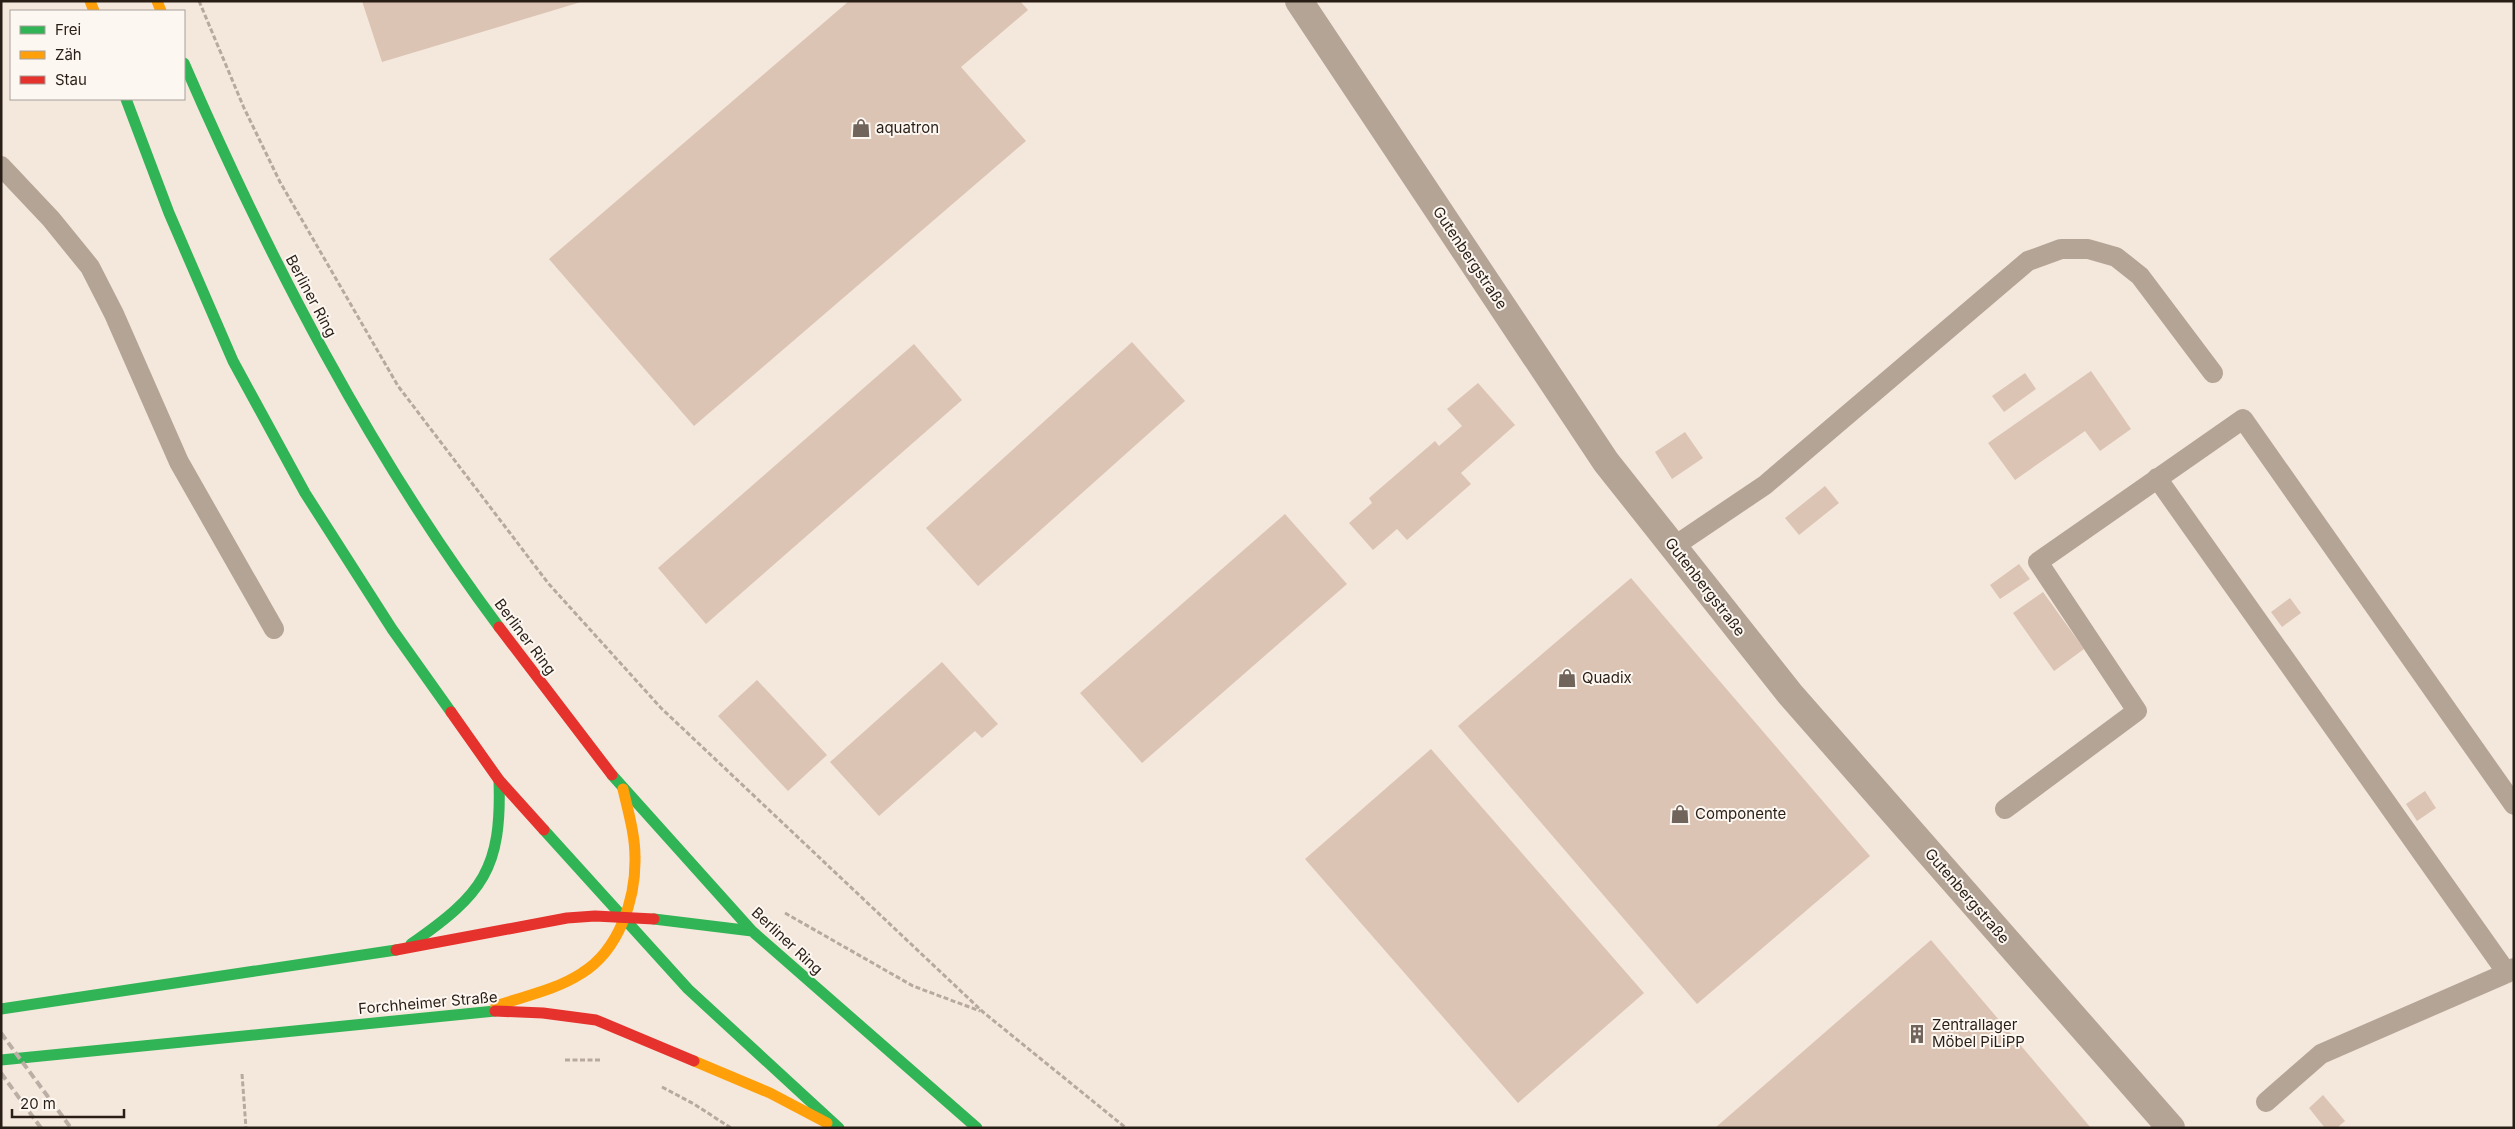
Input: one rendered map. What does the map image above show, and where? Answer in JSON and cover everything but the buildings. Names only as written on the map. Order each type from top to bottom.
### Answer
[{"type":"main road","name":"Berliner Ring","points":[[185,65],[228,164],[304,317],[369,431],[458,572],[623,789],[752,931],[976,1128]]},
{"type":"main road","points":[[126,100],[170,213],[232,361],[304,493],[392,629],[500,780],[688,989],[837,1128]]},
{"type":"main road","points":[[403,949],[458,910],[482,884],[494,861],[501,831],[500,780]]},
{"type":"main road","points":[[485,1010],[565,981],[590,968],[606,954],[616,936],[623,917],[631,890],[635,858],[623,789]]},
{"type":"main road","points":[[1,1009],[403,949],[567,918],[623,917],[671,920],[752,931]]},
{"type":"main road","name":"Forchheimer Straße","points":[[1,1060],[161,1045],[485,1010],[543,1013],[596,1020],[770,1093],[837,1128]]},
{"type":"street","name":"Gutenbergstraße","points":[[1299,1],[1606,462],[1790,694],[2171,1128]]},
{"type":"lane","points":[[1,166],[51,219],[90,267],[114,314],[179,462],[274,629]]},
{"type":"lane","points":[[1673,546],[1765,485],[2028,261],[2062,249],[2088,249],[2116,257],[2140,276],[2213,372]]},
{"type":"lane","points":[[2005,809],[2137,710],[2038,562],[2243,419],[2514,805]]},
{"type":"lane","points":[[2157,478],[2510,970],[2321,1054],[2266,1102]]},
{"type":"path","points":[[199,1],[244,108],[280,182],[398,386],[548,583],[661,708],[969,998],[1126,1128]]},
{"type":"path","points":[[565,1060],[602,1060]]},
{"type":"path","points":[[242,1074],[246,1128]]},
{"type":"path","points":[[661,1086],[694,1104],[731,1128]]},
{"type":"railway","points":[[1,1033],[71,1128]]},
{"type":"railway","points":[[1,1073],[41,1128]]},
{"type":"traffic: fast","points":[[185,65],[251,210],[325,354],[407,494],[499,627]]},
{"type":"traffic: fast","points":[[126,100],[169,213],[233,361],[305,493],[392,629],[451,712]]},
{"type":"traffic: fast","points":[[612,775],[752,931],[977,1128]]},
{"type":"traffic: fast","points":[[411,944],[456,910],[483,877],[497,836],[499,780]]},
{"type":"traffic: fast","points":[[544,830],[688,989],[839,1128]]},
{"type":"traffic: fast","points":[[654,919],[752,931]]},
{"type":"traffic: fast","points":[[1,1009],[396,950]]},
{"type":"traffic: fast","points":[[1,1060],[495,1011]]},
{"type":"traffic: slow","points":[[90,1],[94,10]]},
{"type":"traffic: slow","points":[[157,1],[161,10]]},
{"type":"traffic: slow","points":[[496,1006],[572,979],[595,963],[615,937],[623,922],[635,873],[634,840],[623,789]]},
{"type":"traffic: slow","points":[[694,1061],[770,1093],[827,1123]]},
{"type":"traffic: jam","points":[[499,627],[612,775]]},
{"type":"traffic: jam","points":[[451,712],[499,780],[544,830]]},
{"type":"traffic: jam","points":[[396,950],[567,918],[595,916],[654,919]]},
{"type":"traffic: jam","points":[[495,1011],[543,1013],[596,1020],[694,1061]]},
{"type":"place","name":"aquatron","points":[[861,128]]},
{"type":"place","name":"Quadix","points":[[1567,678]]},
{"type":"place","name":"Componente","points":[[1680,814]]},
{"type":"place","name":"Zentrallager Möbel PiLiPP","points":[[1917,1034]]}]
